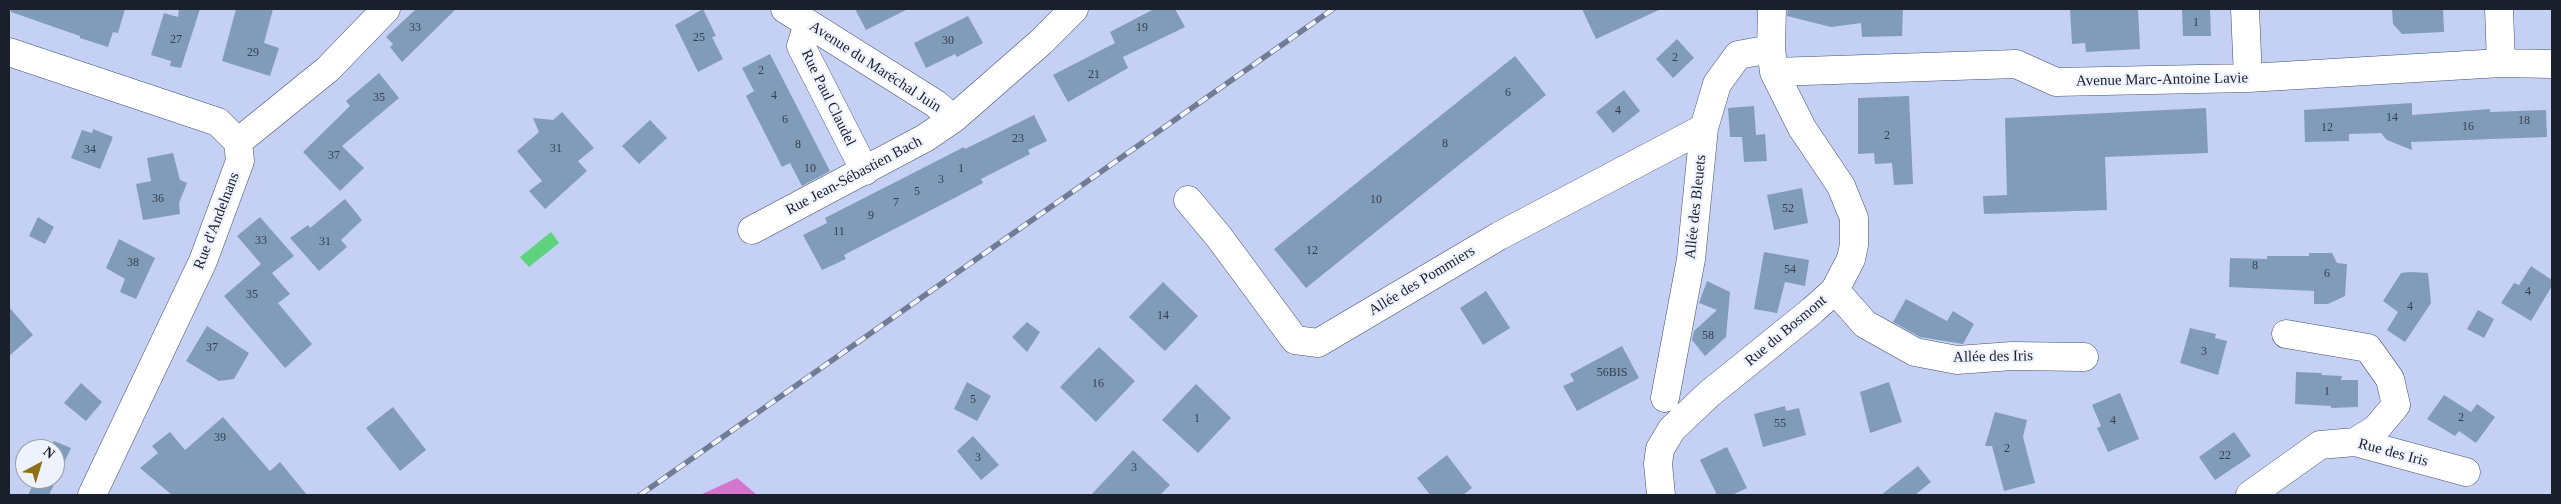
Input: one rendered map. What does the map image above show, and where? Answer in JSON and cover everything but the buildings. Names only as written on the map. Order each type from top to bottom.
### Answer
[{"type":"street","points":[[9,52],[218,122],[238,142],[328,69],[386,9]]},
{"type":"street","name":"Avenue du Maréchal Juin","points":[[785,9],[936,104],[953,119],[1041,42],[1074,9]]},
{"type":"street","name":"Rue du Bosmont","points":[[1661,495],[1658,464],[1660,449],[1672,429],[1709,394],[1835,290],[1851,259],[1854,245],[1854,218],[1841,186],[1802,128],[1773,60],[1772,9]]},
{"type":"street","points":[[2245,9],[2248,78]]},
{"type":"street","points":[[2499,9],[2501,63]]},
{"type":"street","name":"Rue Paul Claudel","points":[[808,24],[801,46],[865,171]]},
{"type":"street","name":"Allée des Bleuets","points":[[1665,398],[1691,259],[1704,128],[1717,84],[1738,55],[1773,60]]},
{"type":"street","name":"Avenue Marc-Antoine Lavie","points":[[1773,60],[2016,64],[2056,82],[2248,78],[2501,63],[2552,64]]},
{"type":"street","name":"Rue Jean-Sébastien Bach","points":[[752,230],[925,138],[953,119]]},
{"type":"street","name":"Allée des Pommiers","points":[[1188,200],[1219,237],[1295,340],[1318,343],[1499,236],[1704,128]]},
{"type":"street","name":"Rue d'Andelnans","points":[[92,495],[203,261],[240,162],[238,142]]},
{"type":"street","name":"Allée des Iris","points":[[1835,290],[1865,324],[1915,352],[1957,360],[2012,356],[2084,357]]},
{"type":"street","points":[[2286,334],[2368,348],[2390,379],[2396,405],[2376,429],[2355,442]]},
{"type":"street","name":"Rue des Iris","points":[[2250,495],[2320,445],[2355,442],[2466,472]]},
{"type":"shaded area","points":[[551,232],[559,243],[529,267],[520,257]]},
{"type":"shaded area","points":[[737,478],[757,495],[700,495]]},
{"type":"railway","points":[[640,495],[1333,9]]}]
